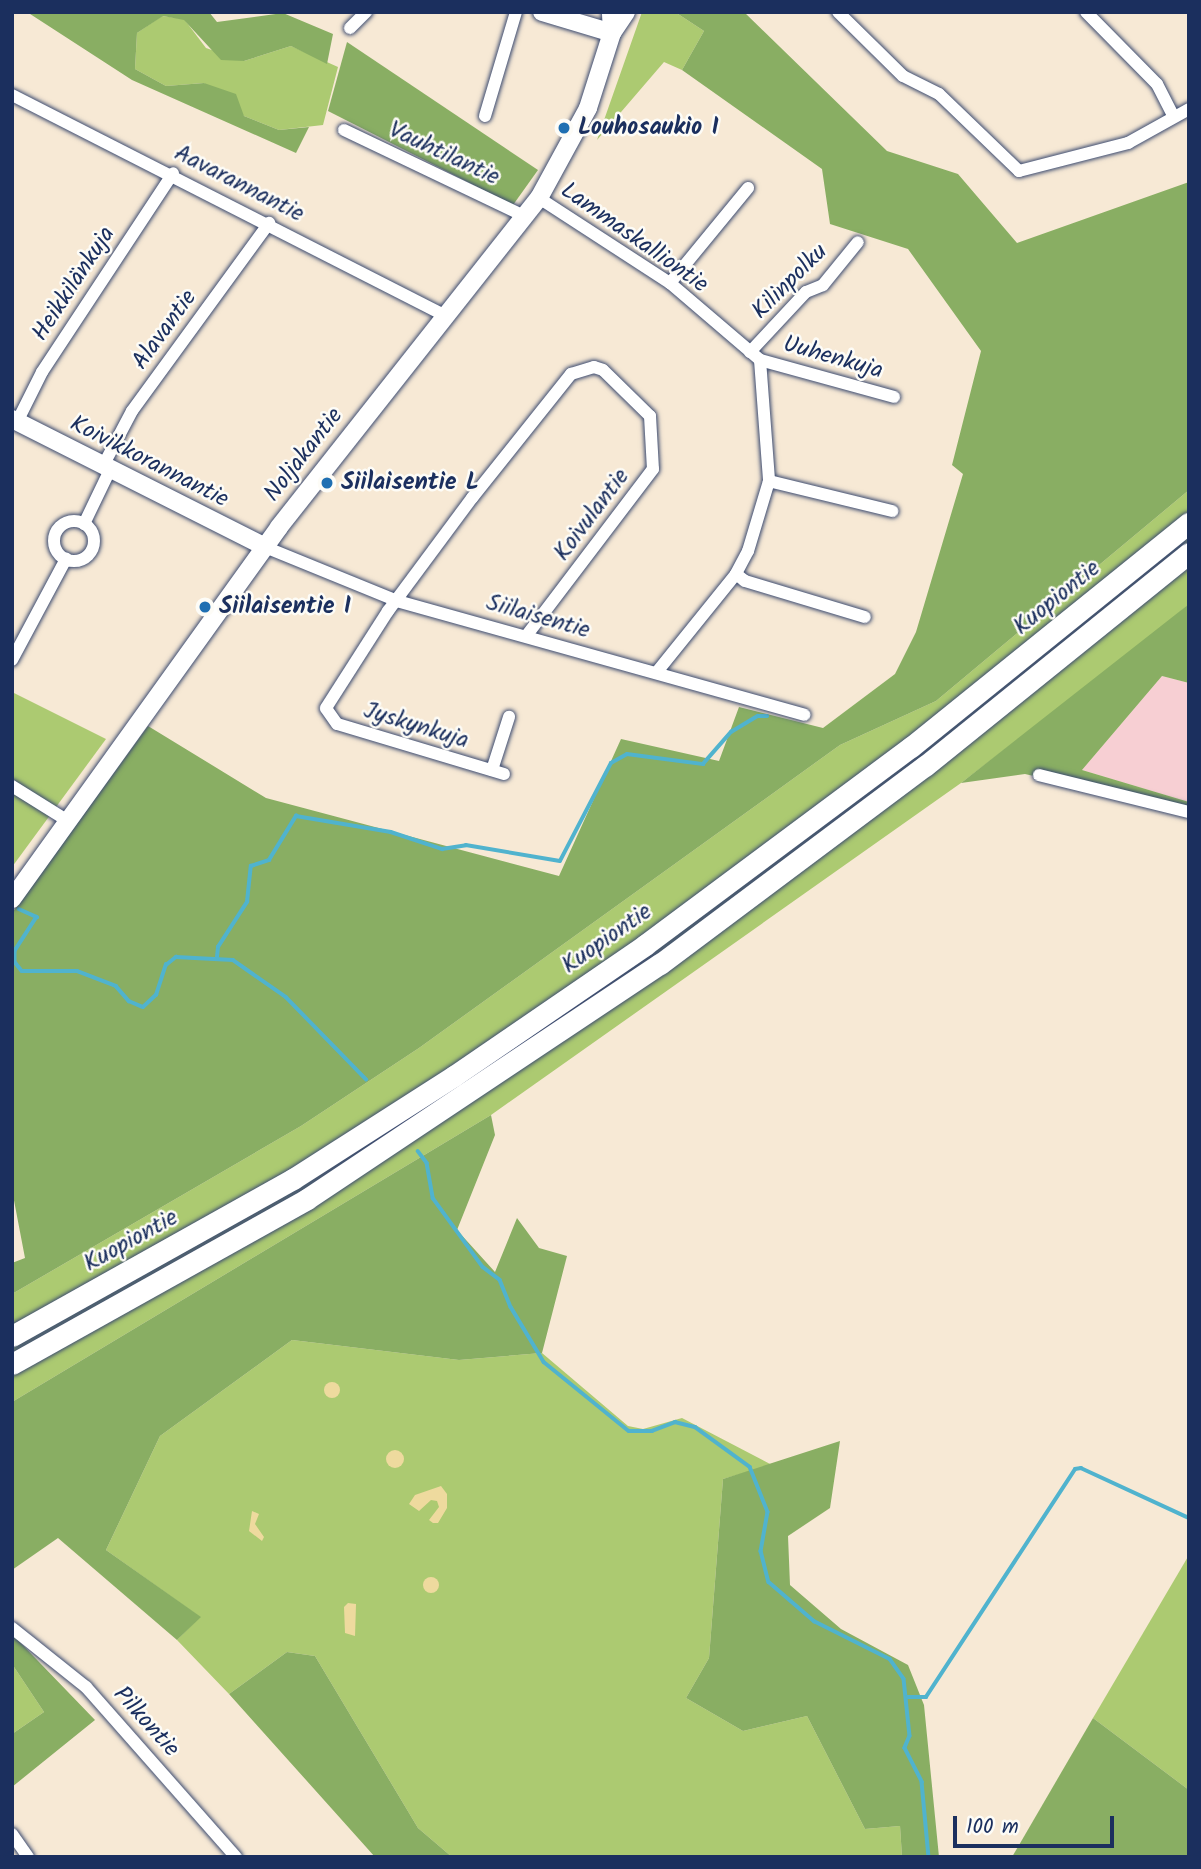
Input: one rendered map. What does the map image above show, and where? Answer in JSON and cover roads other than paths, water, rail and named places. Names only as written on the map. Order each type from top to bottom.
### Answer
[{"type":"highway","name":"Kuopiontie","points":[[12,1336],[293,1179],[454,1076],[645,945],[932,731],[1189,523]]},
{"type":"highway","name":"Kuopiontie","points":[[12,1364],[307,1199],[637,980],[925,766],[1189,553]]},
{"type":"main road","points":[[541,12],[612,33]]},
{"type":"main road","name":"Noljakantie","points":[[611,12],[612,33]]},
{"type":"main road","name":"Noljakantie","points":[[12,899],[265,547],[444,316],[526,217],[588,108],[612,33],[626,12]]},
{"type":"main road","name":"Koivikkorannantie","points":[[15,420],[265,547]]},
{"type":"street","points":[[350,28],[366,12]]},
{"type":"street","points":[[485,116],[516,12]]},
{"type":"street","points":[[838,12],[903,76],[939,94],[1018,171],[1128,143],[1189,109]]},
{"type":"street","points":[[1086,12],[1157,84],[1173,116]]},
{"type":"street","name":"Aavarannantie","points":[[12,95],[173,173],[444,316]]},
{"type":"street","name":"Vauhtilantie","points":[[345,130],[526,217]]},
{"type":"street","name":"Heikkilänkuja","points":[[15,420],[42,372],[173,173]]},
{"type":"street","points":[[670,283],[748,188]]},
{"type":"street","name":"Lammaskalliontie","points":[[539,198],[670,283],[755,356]]},
{"type":"street","name":"Alavantie","points":[[84,524],[132,411],[269,223]]},
{"type":"street","name":"Kilinpolku","points":[[755,356],[806,292],[823,285],[858,242]]},
{"type":"street","points":[[657,672],[736,574],[748,551],[769,481],[755,356]]},
{"type":"street","name":"Uuhenkuja","points":[[755,356],[894,397]]},
{"type":"street","name":"Koivulantie","points":[[397,601],[571,374],[594,367],[603,370],[650,416],[653,469],[527,635]]},
{"type":"street","points":[[769,481],[892,512]]},
{"type":"street","points":[[67,523],[84,524],[93,537],[91,551],[79,560],[66,559],[57,552],[55,534],[67,523]]},
{"type":"street","name":"Siilaisentie","points":[[265,547],[397,601],[527,635],[804,715]]},
{"type":"street","points":[[12,660],[66,559]]},
{"type":"street","points":[[736,574],[745,581],[864,617]]},
{"type":"street","name":"Jyskynkuja","points":[[397,601],[326,708],[337,724],[498,772],[509,717]]},
{"type":"street","points":[[1039,775],[1189,812]]},
{"type":"street","points":[[12,786],[68,821]]},
{"type":"street","name":"Pilkontie","points":[[12,1628],[86,1687],[236,1857]]},
{"type":"street","points":[[12,1834],[28,1857]]},
{"type":"waterway","points":[[217,957],[218,947],[247,902],[251,866],[269,860],[296,816],[391,832],[442,849],[466,845],[560,861],[611,763],[627,754],[703,764],[731,732],[758,716],[767,716]]},
{"type":"waterway","points":[[19,909],[37,917],[15,951],[15,962],[22,971],[77,971],[116,986],[129,1001],[143,1007],[156,995],[166,965],[176,957],[233,960],[286,997],[366,1079]]},
{"type":"waterway","points":[[418,1151],[427,1163],[433,1198],[483,1267],[500,1280],[511,1307],[544,1362],[629,1431],[652,1431],[675,1422],[695,1427],[750,1467],[768,1512],[761,1551],[769,1582],[814,1621],[890,1659],[904,1679],[910,1736],[905,1748],[922,1782],[929,1857]]},
{"type":"waterway","points":[[907,1697],[926,1697],[1075,1469],[1081,1468],[1189,1518]]},
{"type":"place","name":"Louhosaukio I","points":[[564,128]]},
{"type":"place","name":"Siilaisentie L","points":[[327,483]]},
{"type":"place","name":"Siilaisentie I","points":[[205,607]]}]
